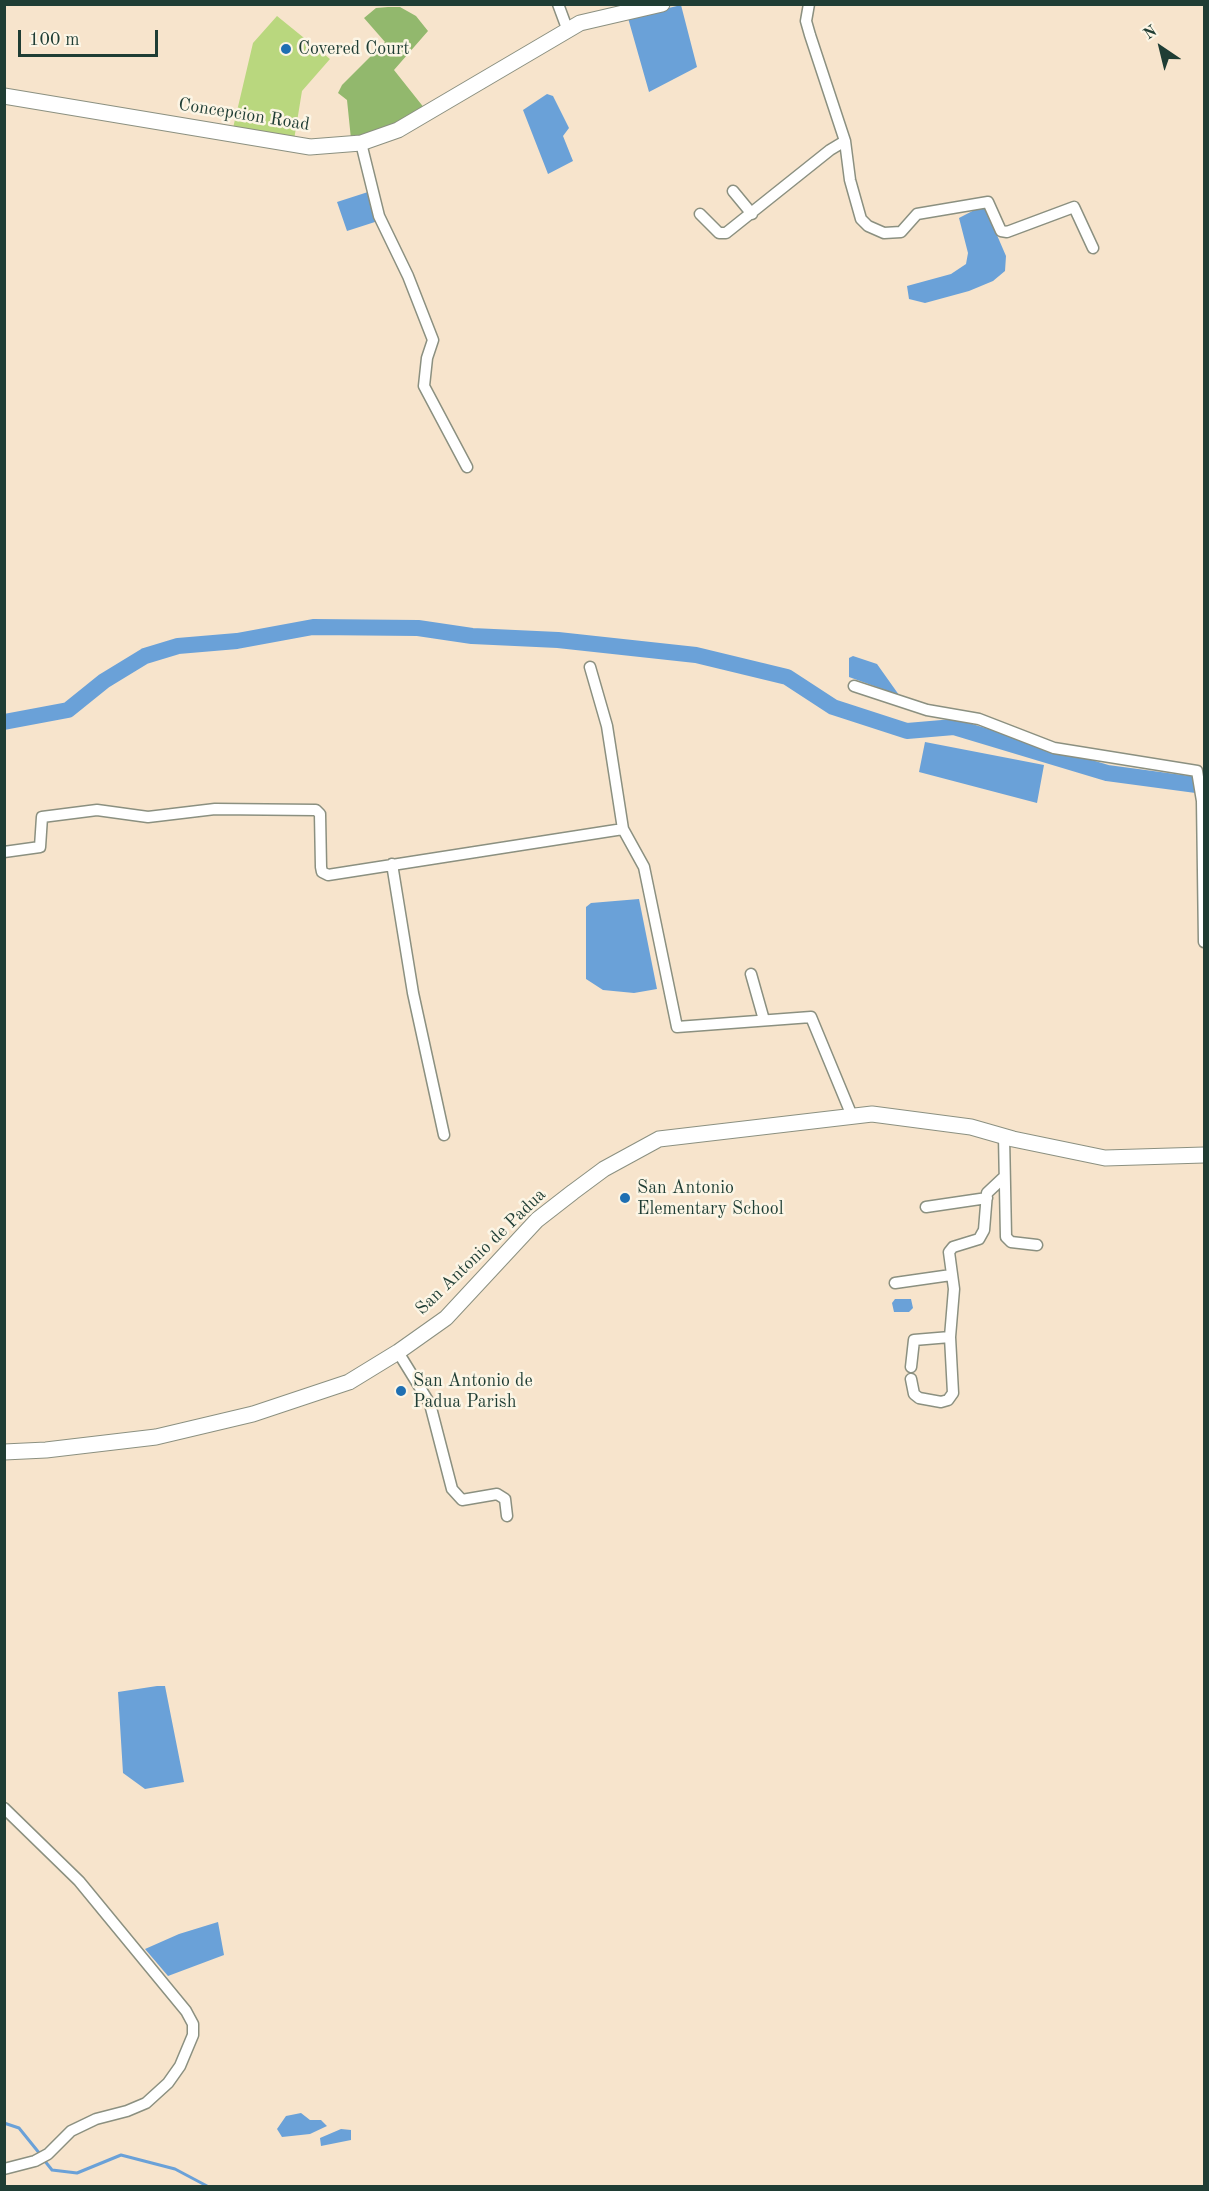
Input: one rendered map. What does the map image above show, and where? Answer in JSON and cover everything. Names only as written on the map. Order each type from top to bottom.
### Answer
[{"type":"street","points":[[558,4],[568,31]]},
{"type":"street","name":"Concepcion Road","points":[[4,96],[310,147],[361,143],[398,130],[580,23],[662,4]]},
{"type":"street","points":[[809,4],[806,21],[845,141],[850,180],[861,219],[874,230],[885,233],[901,232],[917,214],[988,202],[1001,231],[1007,232],[1071,207],[1077,210],[1093,248]]},
{"type":"street","points":[[700,214],[723,234],[752,214],[830,150],[845,141]]},
{"type":"street","points":[[361,143],[379,216],[408,276],[433,340],[427,358],[424,386],[467,467]]},
{"type":"street","points":[[734,191],[752,214]]},
{"type":"street","points":[[590,667],[607,726],[623,830],[644,867],[677,1027],[811,1017],[852,1116]]},
{"type":"street","points":[[854,686],[927,710],[979,719],[1054,748],[1199,773],[1202,798],[1204,942]]},
{"type":"street","points":[[4,852],[40,847],[42,817],[97,810],[148,816],[215,809],[252,811],[310,809],[320,814],[322,872],[328,875],[623,830]]},
{"type":"street","points":[[392,864],[413,993],[444,1135]]},
{"type":"street","points":[[751,974],[764,1020]]},
{"type":"street","name":"San Antonio de Padua","points":[[4,1452],[46,1450],[156,1437],[253,1414],[349,1382],[398,1352],[446,1318],[537,1220],[604,1169],[659,1139],[872,1114],[971,1126],[1004,1136],[1105,1158],[1204,1155]]},
{"type":"street","points":[[1004,1136],[1006,1237],[1011,1242],[1037,1245]]},
{"type":"street","points":[[950,1337],[914,1340],[911,1373],[914,1394],[919,1398],[941,1402],[948,1400],[953,1392],[950,1337],[954,1290],[949,1252],[953,1247],[979,1239],[984,1230],[987,1198],[992,1186],[1004,1177]]},
{"type":"street","points":[[926,1207],[987,1198]]},
{"type":"street","points":[[895,1283],[951,1275]]},
{"type":"street","points":[[398,1352],[430,1404],[452,1489],[462,1500],[496,1494],[505,1499],[507,1516]]},
{"type":"street","points":[[4,1808],[79,1881],[186,2011],[193,2024],[193,2035],[180,2066],[168,2083],[146,2103],[96,2119],[75,2129],[48,2154],[34,2161],[4,2169]]},
{"type":"green space","points":[[400,7],[416,16],[428,31],[394,70],[425,109],[396,126],[351,139],[347,100],[338,93],[342,85],[385,42],[364,18],[376,8]]},
{"type":"green space","points":[[277,16],[330,59],[302,91],[294,140],[233,128],[253,43]]},
{"type":"water","points":[[681,5],[697,67],[649,92],[628,18]]},
{"type":"water","points":[[547,94],[553,96],[569,128],[563,136],[573,161],[548,174],[523,110]]},
{"type":"water","points":[[368,192],[378,221],[347,231],[337,202]]},
{"type":"water","points":[[984,205],[1006,256],[1005,271],[993,281],[969,291],[925,303],[909,299],[907,286],[951,274],[966,264],[968,253],[959,218]]},
{"type":"water","points":[[853,656],[877,664],[899,695],[849,677],[849,658]]},
{"type":"water","points":[[925,742],[1044,765],[1037,803],[919,772]]},
{"type":"water","points":[[639,899],[657,989],[634,993],[603,990],[586,979],[586,907],[591,903]]},
{"type":"water","points":[[895,1299],[911,1299],[913,1308],[909,1312],[894,1312],[892,1303]]},
{"type":"water","points":[[165,1686],[184,1782],[145,1789],[123,1773],[118,1692]]},
{"type":"water","points":[[218,1922],[224,1955],[168,1976],[145,1949],[179,1934]]},
{"type":"water","points":[[301,2113],[310,2120],[321,2120],[327,2126],[310,2134],[282,2137],[277,2129],[286,2116]]},
{"type":"water","points":[[341,2129],[351,2130],[351,2140],[321,2146],[320,2138]]},
{"type":"waterway","points":[[4,722],[68,710],[104,681],[145,656],[178,646],[237,641],[313,627],[418,628],[472,636],[558,640],[696,655],[787,677],[833,707],[907,731],[954,727],[1107,773],[1204,786]]},
{"type":"waterway","points":[[4,2123],[19,2128],[40,2154]]},
{"type":"waterway","points":[[44,2160],[52,2170],[77,2173],[121,2155],[175,2169],[207,2186]]},
{"type":"place","name":"Covered Court","points":[[286,49]]},
{"type":"place","name":"San Antonio Elementary School","points":[[625,1198]]},
{"type":"place","name":"San Antonio de Padua Parish","points":[[401,1391]]}]
